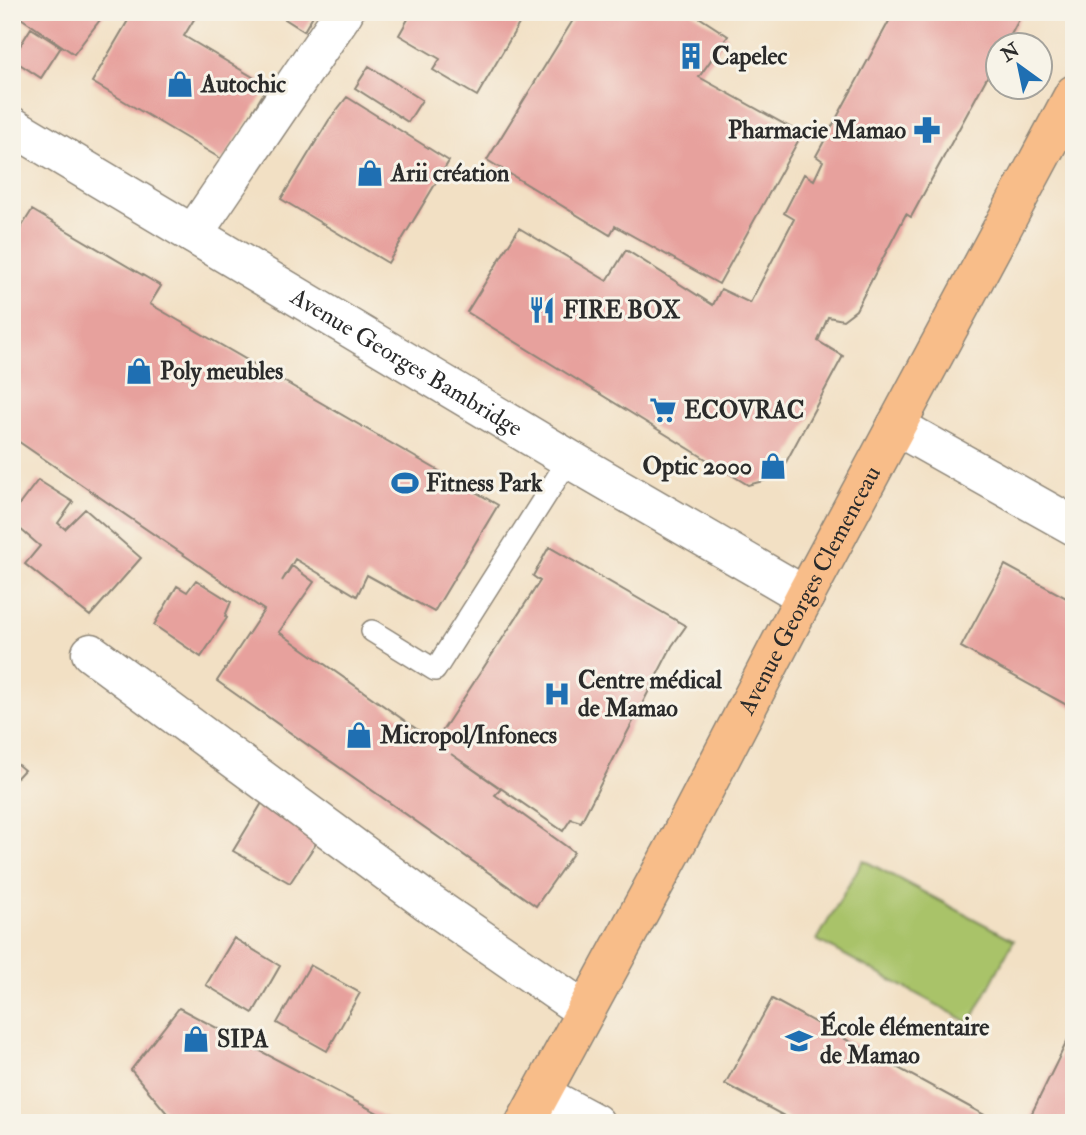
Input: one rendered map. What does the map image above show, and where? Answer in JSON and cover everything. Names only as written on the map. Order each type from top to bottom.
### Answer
[{"type":"main road","name":"Avenue Georges Clemenceau","points":[[533,1108],[1074,94]]},
{"type":"street","points":[[193,234],[344,12]]},
{"type":"street","name":"Avenue Georges Bambridge","points":[[12,126],[569,459],[805,596]]},
{"type":"street","points":[[896,426],[1074,526]]},
{"type":"street","points":[[91,653],[429,903],[585,1011]]},
{"type":"street","points":[[533,1108],[595,1123]]},
{"type":"lane","points":[[372,631],[435,670],[569,459]]},
{"type":"green space","points":[[863,860],[1014,940],[970,1023],[817,940]]},
{"type":"building","points":[[12,12],[106,12],[74,54]]},
{"type":"building","name":"Autochic","points":[[133,12],[190,12],[196,16],[184,36],[268,86],[223,160],[92,82]]},
{"type":"building","points":[[274,12],[315,12],[304,31]]},
{"type":"building","points":[[412,12],[526,12],[477,96],[433,70],[440,59],[399,35]]},
{"type":"building","points":[[578,12],[691,12],[728,36],[699,77],[802,134],[719,284],[615,226],[610,235],[487,160]]},
{"type":"building","points":[[894,12],[1023,12],[1012,32],[984,32],[984,83],[911,217],[906,214],[856,310],[843,320],[828,317],[818,341],[843,356],[778,477],[748,485],[467,312],[519,228],[607,281],[626,250],[713,305],[721,289],[750,303],[794,219],[784,213],[804,174],[814,180],[823,161],[816,156]]},
{"type":"building","points":[[31,28],[61,47],[41,78],[12,59]]},
{"type":"building","points":[[369,66],[422,100],[408,122],[355,88]]},
{"type":"building","name":"Arii création","points":[[347,97],[449,161],[388,263],[281,199],[329,120]]},
{"type":"building","points":[[32,210],[161,286],[150,304],[498,505],[434,612],[367,575],[357,596],[295,559],[282,581],[292,566],[314,582],[279,632],[435,742],[540,581],[533,576],[549,547],[686,626],[672,646],[581,822],[571,819],[563,831],[451,754],[501,789],[495,795],[574,852],[536,906],[217,681],[264,610],[12,437],[12,242]]},
{"type":"building","points":[[38,480],[73,502],[58,523],[65,529],[85,509],[141,558],[90,616],[25,564],[40,546],[12,522],[12,514]]},
{"type":"building","points":[[1005,565],[1074,602],[1074,709],[961,647]]},
{"type":"building","points":[[196,580],[231,602],[225,616],[227,618],[201,657],[154,625],[177,586],[187,592]]},
{"type":"building","points":[[12,760],[24,770],[12,783]]},
{"type":"building","points":[[265,798],[321,836],[290,883],[233,851]]},
{"type":"building","points":[[234,938],[280,966],[253,1013],[206,985]]},
{"type":"building","points":[[310,965],[360,993],[327,1051],[277,1023]]},
{"type":"building","name":"École élémentaire de Mamao","points":[[772,999],[999,1123],[797,1123],[725,1084]]},
{"type":"building","name":"SIPA","points":[[179,1008],[389,1119],[387,1123],[175,1123],[131,1070]]},
{"type":"building","name":"École élémentaire de Mamao","points":[[1074,1027],[1074,1123],[1027,1123]]},
{"type":"place","name":"Capelec","points":[[691,56]]},
{"type":"place","name":"Autochic","points":[[180,84]]},
{"type":"place","name":"Pharmacie Mamao","points":[[927,130]]},
{"type":"place","name":"Arii création","points":[[370,173]]},
{"type":"place","name":"FIRE BOX","points":[[542,310]]},
{"type":"place","name":"Poly meubles","points":[[139,371]]},
{"type":"place","name":"ECOVRAC","points":[[663,410]]},
{"type":"place","name":"Optic 2000","points":[[773,466]]},
{"type":"place","name":"Fitness Park","points":[[405,483]]},
{"type":"place","name":"Centre médical de Mamao","points":[[557,694]]},
{"type":"place","name":"Micropol/Infonecs","points":[[359,735]]},
{"type":"place","name":"SIPA","points":[[196,1039]]},
{"type":"place","name":"École élémentaire de Mamao","points":[[799,1041]]}]
